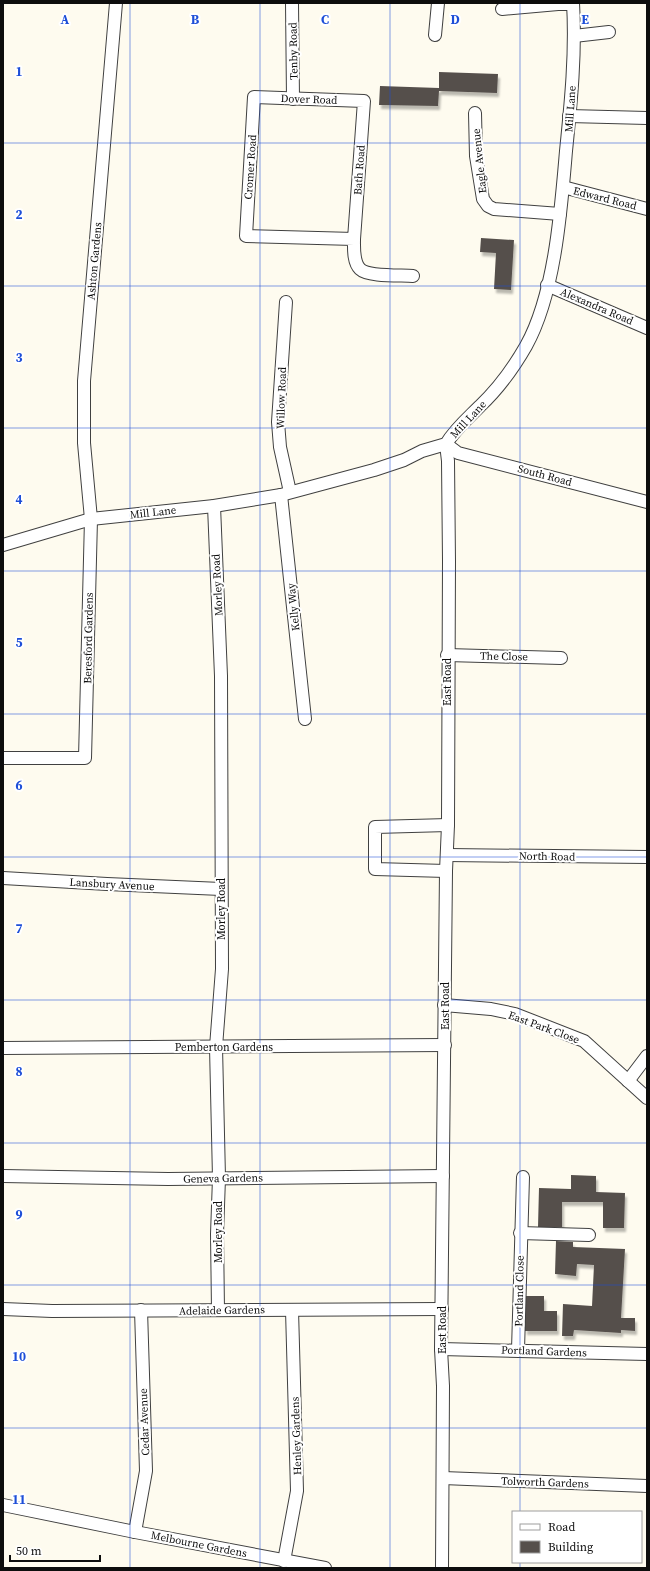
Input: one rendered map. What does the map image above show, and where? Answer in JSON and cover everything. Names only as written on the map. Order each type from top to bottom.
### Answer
[{"type":"street","name":"Ashton Gardens","points":[[91,519],[84,443],[84,381],[116,3]]},
{"type":"street","name":"Tenby Road","points":[[292,3],[293,99]]},
{"type":"street","points":[[436,35],[438,3]]},
{"type":"street","name":"Mill Lane","points":[[3,546],[91,519],[214,506],[285,493],[374,470],[404,460],[422,451],[446,444],[453,432],[493,392],[525,347],[536,325],[548,285],[560,214],[570,116],[574,36],[573,4]]},
{"type":"street","points":[[502,9],[573,4]]},
{"type":"street","points":[[574,36],[609,32]]},
{"type":"street","points":[[572,65],[585,64]]},
{"type":"street","name":"Dover Road","points":[[254,97],[364,102]]},
{"type":"street","name":"Cromer Road","points":[[254,97],[246,236],[354,238]]},
{"type":"street","name":"Bath Road","points":[[364,102],[354,255],[359,269],[366,273],[413,276]]},
{"type":"street","name":"Eagle Avenue","points":[[475,113],[476,156],[483,198],[488,206],[494,209],[560,214]]},
{"type":"street","points":[[570,116],[647,118]]},
{"type":"street","name":"Edward Road","points":[[563,187],[647,209]]},
{"type":"street","name":"Alexandra Road","points":[[548,285],[647,328]]},
{"type":"street","name":"Willow Road","points":[[285,493],[278,422],[286,302]]},
{"type":"street","name":"South Road","points":[[446,444],[458,453],[647,502]]},
{"type":"street","name":"East Road","points":[[442,1568],[443,1386],[441,1348],[445,1045],[444,1004],[448,826],[449,485],[446,444]]},
{"type":"street","name":"Kelly Way","points":[[285,493],[305,718]]},
{"type":"street","name":"Morley Road","points":[[214,506],[221,676],[222,969],[216,1046],[219,1178],[217,1234],[218,1310]]},
{"type":"street","name":"Beresford Gardens","points":[[3,758],[85,758],[91,519]]},
{"type":"street","name":"The Close","points":[[448,655],[561,658]]},
{"type":"street","points":[[446,871],[374,869],[375,827],[448,826]]},
{"type":"street","name":"North Road","points":[[447,855],[647,857]]},
{"type":"street","name":"Lansbury Avenue","points":[[3,878],[107,884],[221,888]]},
{"type":"street","name":"East Park Close","points":[[444,1004],[491,1009],[515,1014],[584,1041],[647,1098]]},
{"type":"street","name":"Pemberton Gardens","points":[[3,1048],[445,1045]]},
{"type":"street","points":[[628,1081],[647,1056]]},
{"type":"street","name":"Geneva Gardens","points":[[3,1176],[168,1179],[443,1176]]},
{"type":"street","name":"Portland Close","points":[[518,1350],[520,1233],[523,1177]]},
{"type":"street","points":[[520,1233],[589,1235]]},
{"type":"street","name":"Adelaide Gardens","points":[[3,1309],[52,1311],[442,1309]]},
{"type":"street","name":"Cedar Avenue","points":[[135,1532],[146,1471],[141,1310]]},
{"type":"street","name":"Henley Gardens","points":[[284,1561],[297,1491],[292,1310]]},
{"type":"street","name":"Portland Gardens","points":[[441,1348],[647,1354]]},
{"type":"street","name":"Tolworth Gardens","points":[[443,1478],[647,1486]]},
{"type":"street","name":"Melbourne Gardens","points":[[3,1505],[325,1568]]},
{"type":"building","points":[[439,72],[498,74],[497,93],[439,91],[438,106],[379,105],[380,86],[439,88]]},
{"type":"building","points":[[481,238],[514,240],[511,290],[494,289],[496,253],[480,252]]},
{"type":"building","points":[[571,1175],[596,1176],[596,1192],[625,1193],[624,1228],[603,1228],[603,1202],[562,1202],[562,1227],[538,1227],[539,1188],[571,1189]]},
{"type":"building","points":[[556,1241],[573,1242],[573,1247],[625,1249],[621,1318],[635,1318],[635,1331],[621,1330],[621,1333],[574,1330],[573,1336],[562,1336],[563,1304],[592,1306],[594,1265],[577,1264],[576,1276],[555,1274]]},
{"type":"building","points":[[525,1296],[544,1296],[544,1311],[557,1311],[557,1331],[525,1331]]}]
